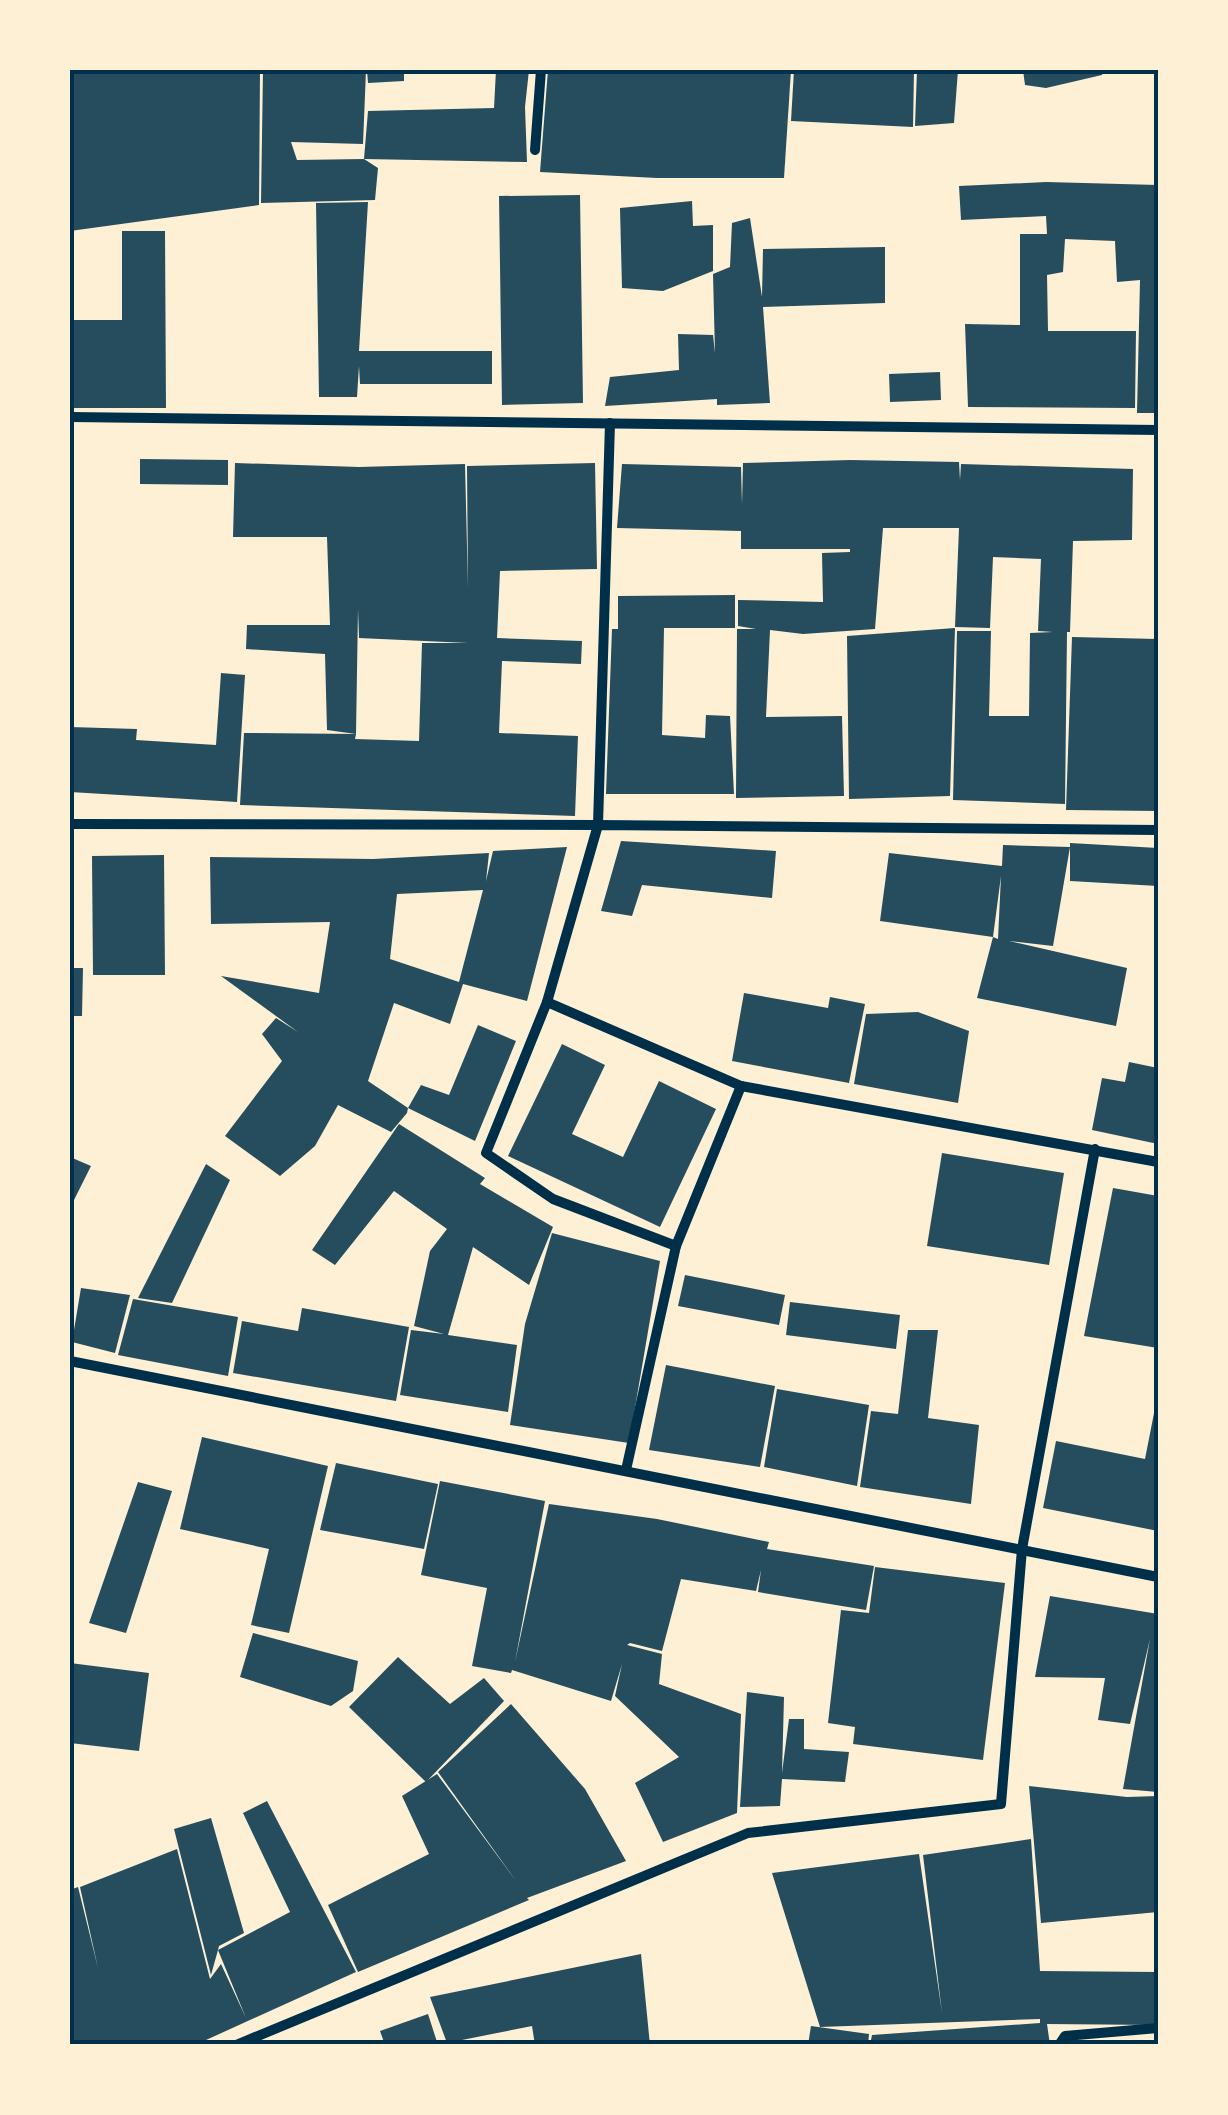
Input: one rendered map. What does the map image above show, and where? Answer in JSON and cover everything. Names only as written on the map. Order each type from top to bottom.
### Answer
[{"type":"street","points":[[535,150],[540,70]]},
{"type":"street","points":[[70,417],[1158,430]]},
{"type":"street","points":[[610,423],[598,825],[547,1002],[486,1153],[553,1199],[676,1246]]},
{"type":"street","points":[[70,824],[1158,830]]},
{"type":"street","points":[[547,1002],[741,1086],[1158,1162]]},
{"type":"street","points":[[626,1470],[676,1246],[741,1086]]},
{"type":"street","points":[[236,2045],[748,1833],[1001,1804],[1022,1548],[1095,1149]]},
{"type":"street","points":[[70,1361],[1158,1578]]},
{"type":"street","points":[[1059,2045],[1065,2036],[1158,2028]]},
{"type":"building","points":[[70,70],[260,70],[259,205],[70,231]]},
{"type":"building","points":[[263,70],[366,70],[363,144],[291,142],[297,160],[364,159],[378,168],[375,200],[261,203]]},
{"type":"building","points":[[367,70],[404,70],[404,81],[368,83]]},
{"type":"building","points":[[496,70],[529,70],[525,107],[527,162],[364,159],[368,111],[494,108]]},
{"type":"building","points":[[548,70],[791,70],[784,178],[657,178],[540,172]]},
{"type":"building","points":[[794,70],[914,70],[913,127],[791,121]]},
{"type":"building","points":[[917,70],[958,70],[954,123],[915,126]]},
{"type":"building","points":[[1023,70],[1103,70],[1102,75],[1046,88],[1025,85]]},
{"type":"building","points":[[1046,182],[1158,185],[1158,413],[1137,413],[1140,280],[1117,282],[1115,241],[1065,239],[1063,272],[1047,275],[1048,331],[1136,331],[1135,408],[968,407],[965,324],[1020,325],[1020,234],[1047,234],[1046,216],[961,220],[959,186]]},
{"type":"building","points":[[580,195],[583,403],[502,405],[499,196]]},
{"type":"building","points":[[692,201],[693,226],[713,225],[713,271],[663,291],[622,288],[620,208]]},
{"type":"building","points":[[368,202],[359,351],[492,351],[492,384],[360,384],[359,366],[357,397],[319,397],[316,203]]},
{"type":"building","points":[[750,218],[762,297],[763,249],[885,247],[885,303],[763,307],[770,403],[717,405],[717,399],[605,406],[610,377],[679,370],[678,334],[713,335],[715,353],[713,274],[730,267],[732,223]]},
{"type":"building","points":[[122,231],[165,231],[166,408],[70,408],[70,320],[122,320]]},
{"type":"building","points":[[940,372],[941,400],[890,402],[889,374]]},
{"type":"building","points":[[140,459],[228,460],[228,485],[140,484]]},
{"type":"building","points":[[959,462],[960,480],[961,464],[1133,469],[1132,540],[1073,541],[1067,632],[1065,804],[953,800],[957,631],[991,631],[989,716],[1029,716],[1030,633],[1053,632],[1038,631],[1041,559],[993,557],[990,628],[955,627],[959,528],[883,528],[875,629],[803,634],[770,630],[766,717],[842,716],[844,796],[736,798],[737,629],[756,629],[738,626],[738,600],[823,602],[822,553],[850,549],[741,549],[741,531],[617,528],[622,464],[741,467],[742,504],[743,463]]},
{"type":"building","points":[[235,463],[359,467],[465,464],[468,588],[467,466],[595,463],[597,569],[500,571],[497,638],[582,641],[581,664],[502,661],[499,733],[578,736],[575,816],[240,805],[244,733],[356,734],[327,730],[325,654],[246,649],[247,625],[330,625],[327,537],[233,537]],"holes":[[[358,609],[359,638],[468,643],[422,643],[419,741],[355,739]]]},
{"type":"building","points":[[735,595],[735,628],[664,628],[662,735],[705,738],[706,715],[730,716],[734,794],[606,794],[612,629],[618,629],[618,596]]},
{"type":"building","points":[[955,628],[950,796],[849,799],[847,636]]},
{"type":"building","points":[[1072,637],[1158,639],[1158,811],[1066,810]]},
{"type":"building","points":[[221,673],[245,675],[237,802],[70,792],[70,727],[137,729],[136,740],[216,745]]},
{"type":"building","points":[[621,841],[776,851],[772,898],[642,885],[632,916],[601,911]]},
{"type":"building","points":[[1070,843],[1158,848],[1158,886],[1070,881]]},
{"type":"building","points":[[1003,845],[1070,847],[1053,946],[1009,941],[1127,968],[1116,1026],[977,998],[993,937],[880,921],[889,853],[1002,866]],"holes":[[[1001,876],[998,939],[993,937]]]},
{"type":"building","points":[[567,847],[527,1001],[463,984],[450,1024],[394,1003],[368,1081],[408,1108],[391,1132],[338,1105],[315,1146],[280,1176],[225,1136],[282,1061],[262,1034],[276,1018],[298,1032],[221,976],[319,993],[330,922],[211,924],[210,857],[373,859],[489,853],[486,881],[493,851]],"holes":[[[483,890],[459,982],[390,959],[397,894]]]},
{"type":"building","points":[[164,855],[165,975],[93,975],[92,856]]},
{"type":"building","points":[[70,968],[83,968],[82,1016],[70,1016]]},
{"type":"building","points":[[744,993],[828,1008],[830,997],[865,1004],[849,1083],[732,1061]]},
{"type":"building","points":[[918,1012],[969,1031],[958,1103],[854,1084],[866,1014]]},
{"type":"building","points":[[478,1025],[516,1041],[475,1141],[408,1108],[421,1085],[449,1095]]},
{"type":"building","points":[[562,1044],[605,1065],[572,1134],[623,1157],[659,1081],[716,1109],[660,1227],[508,1156]]},
{"type":"building","points":[[1129,1062],[1158,1068],[1158,1144],[1092,1130],[1102,1078],[1125,1082]]},
{"type":"building","points":[[399,1124],[485,1178],[480,1184],[553,1227],[529,1285],[473,1247],[448,1335],[517,1345],[508,1412],[400,1395],[411,1330],[444,1334],[414,1326],[430,1251],[447,1229],[394,1191],[335,1265],[312,1250]]},
{"type":"building","points":[[942,1153],[1064,1173],[1049,1265],[927,1246]]},
{"type":"building","points":[[70,1157],[91,1166],[70,1208]]},
{"type":"building","points":[[206,1164],[230,1180],[172,1303],[138,1298]]},
{"type":"building","points":[[1113,1188],[1158,1196],[1158,1348],[1084,1336]]},
{"type":"building","points":[[552,1233],[660,1261],[629,1443],[510,1425],[525,1324]]},
{"type":"building","points":[[685,1275],[785,1295],[779,1325],[678,1306]]},
{"type":"building","points":[[81,1288],[130,1295],[115,1353],[72,1342]]},
{"type":"building","points":[[133,1299],[238,1317],[228,1376],[118,1355]]},
{"type":"building","points":[[790,1302],[900,1315],[896,1349],[786,1335]]},
{"type":"building","points":[[302,1308],[409,1327],[396,1401],[233,1373],[242,1321],[298,1331]]},
{"type":"building","points":[[908,1330],[938,1330],[928,1418],[979,1425],[971,1504],[860,1487],[871,1411],[898,1414]]},
{"type":"building","points":[[666,1365],[775,1386],[760,1467],[649,1450]]},
{"type":"building","points":[[777,1389],[869,1405],[857,1486],[764,1467]]},
{"type":"building","points":[[1156,1403],[1158,1531],[1043,1508],[1056,1441],[1145,1459]]},
{"type":"building","points":[[202,1437],[328,1466],[289,1633],[251,1625],[269,1549],[180,1529]]},
{"type":"building","points":[[336,1463],[438,1484],[424,1549],[320,1530]]},
{"type":"building","points":[[440,1481],[545,1501],[515,1662],[549,1504],[657,1519],[769,1542],[767,1549],[874,1566],[866,1610],[758,1592],[761,1570],[756,1591],[681,1579],[662,1651],[627,1645],[662,1654],[659,1684],[741,1714],[737,1813],[663,1842],[635,1783],[679,1757],[615,1696],[622,1664],[611,1701],[512,1670],[511,1673],[472,1666],[487,1588],[421,1575]]},
{"type":"building","points":[[138,1482],[172,1491],[126,1633],[89,1623]]},
{"type":"building","points":[[875,1567],[1005,1583],[983,1760],[853,1744],[855,1727],[828,1723],[841,1610],[869,1613]]},
{"type":"building","points":[[1050,1596],[1158,1614],[1158,1792],[1123,1789],[1150,1639],[1130,1724],[1098,1720],[1105,1678],[1035,1677]]},
{"type":"building","points":[[253,1633],[358,1661],[353,1691],[331,1706],[240,1677]]},
{"type":"building","points":[[398,1657],[450,1704],[484,1678],[504,1701],[426,1782],[349,1707]]},
{"type":"building","points":[[70,1663],[149,1673],[139,1751],[70,1743]]},
{"type":"building","points":[[747,1692],[784,1697],[782,1773],[789,1719],[804,1719],[804,1749],[849,1752],[845,1782],[782,1779],[780,1806],[740,1807]]},
{"type":"building","points":[[511,1704],[585,1789],[626,1861],[527,1898],[358,1972],[328,1905],[429,1854],[402,1796],[437,1774],[516,1881],[438,1772]]},
{"type":"building","points":[[1029,1786],[1127,1797],[1158,1796],[1158,1912],[1041,1923]]},
{"type":"building","points":[[267,1801],[356,1972],[195,2045],[70,2045],[70,1890],[78,1887],[98,1968],[80,1887],[177,1849],[210,1979],[221,1964],[246,2018],[218,1950],[290,1912],[243,1813]]},
{"type":"building","points":[[211,1818],[244,1933],[219,1946],[211,1975],[174,1829]]},
{"type":"building","points":[[1031,1839],[1040,1971],[1158,1972],[1158,2025],[1047,2024],[1050,2045],[870,2045],[872,2035],[1040,2023],[1040,2019],[820,2027],[772,1873],[919,1854],[942,2013],[923,1855]]},
{"type":"building","points":[[641,1954],[650,2045],[535,2045],[532,2026],[447,2043],[430,1997]]},
{"type":"building","points":[[428,2014],[438,2045],[385,2045],[380,2031]]},
{"type":"building","points":[[811,2026],[869,2034],[868,2045],[808,2045]]}]
